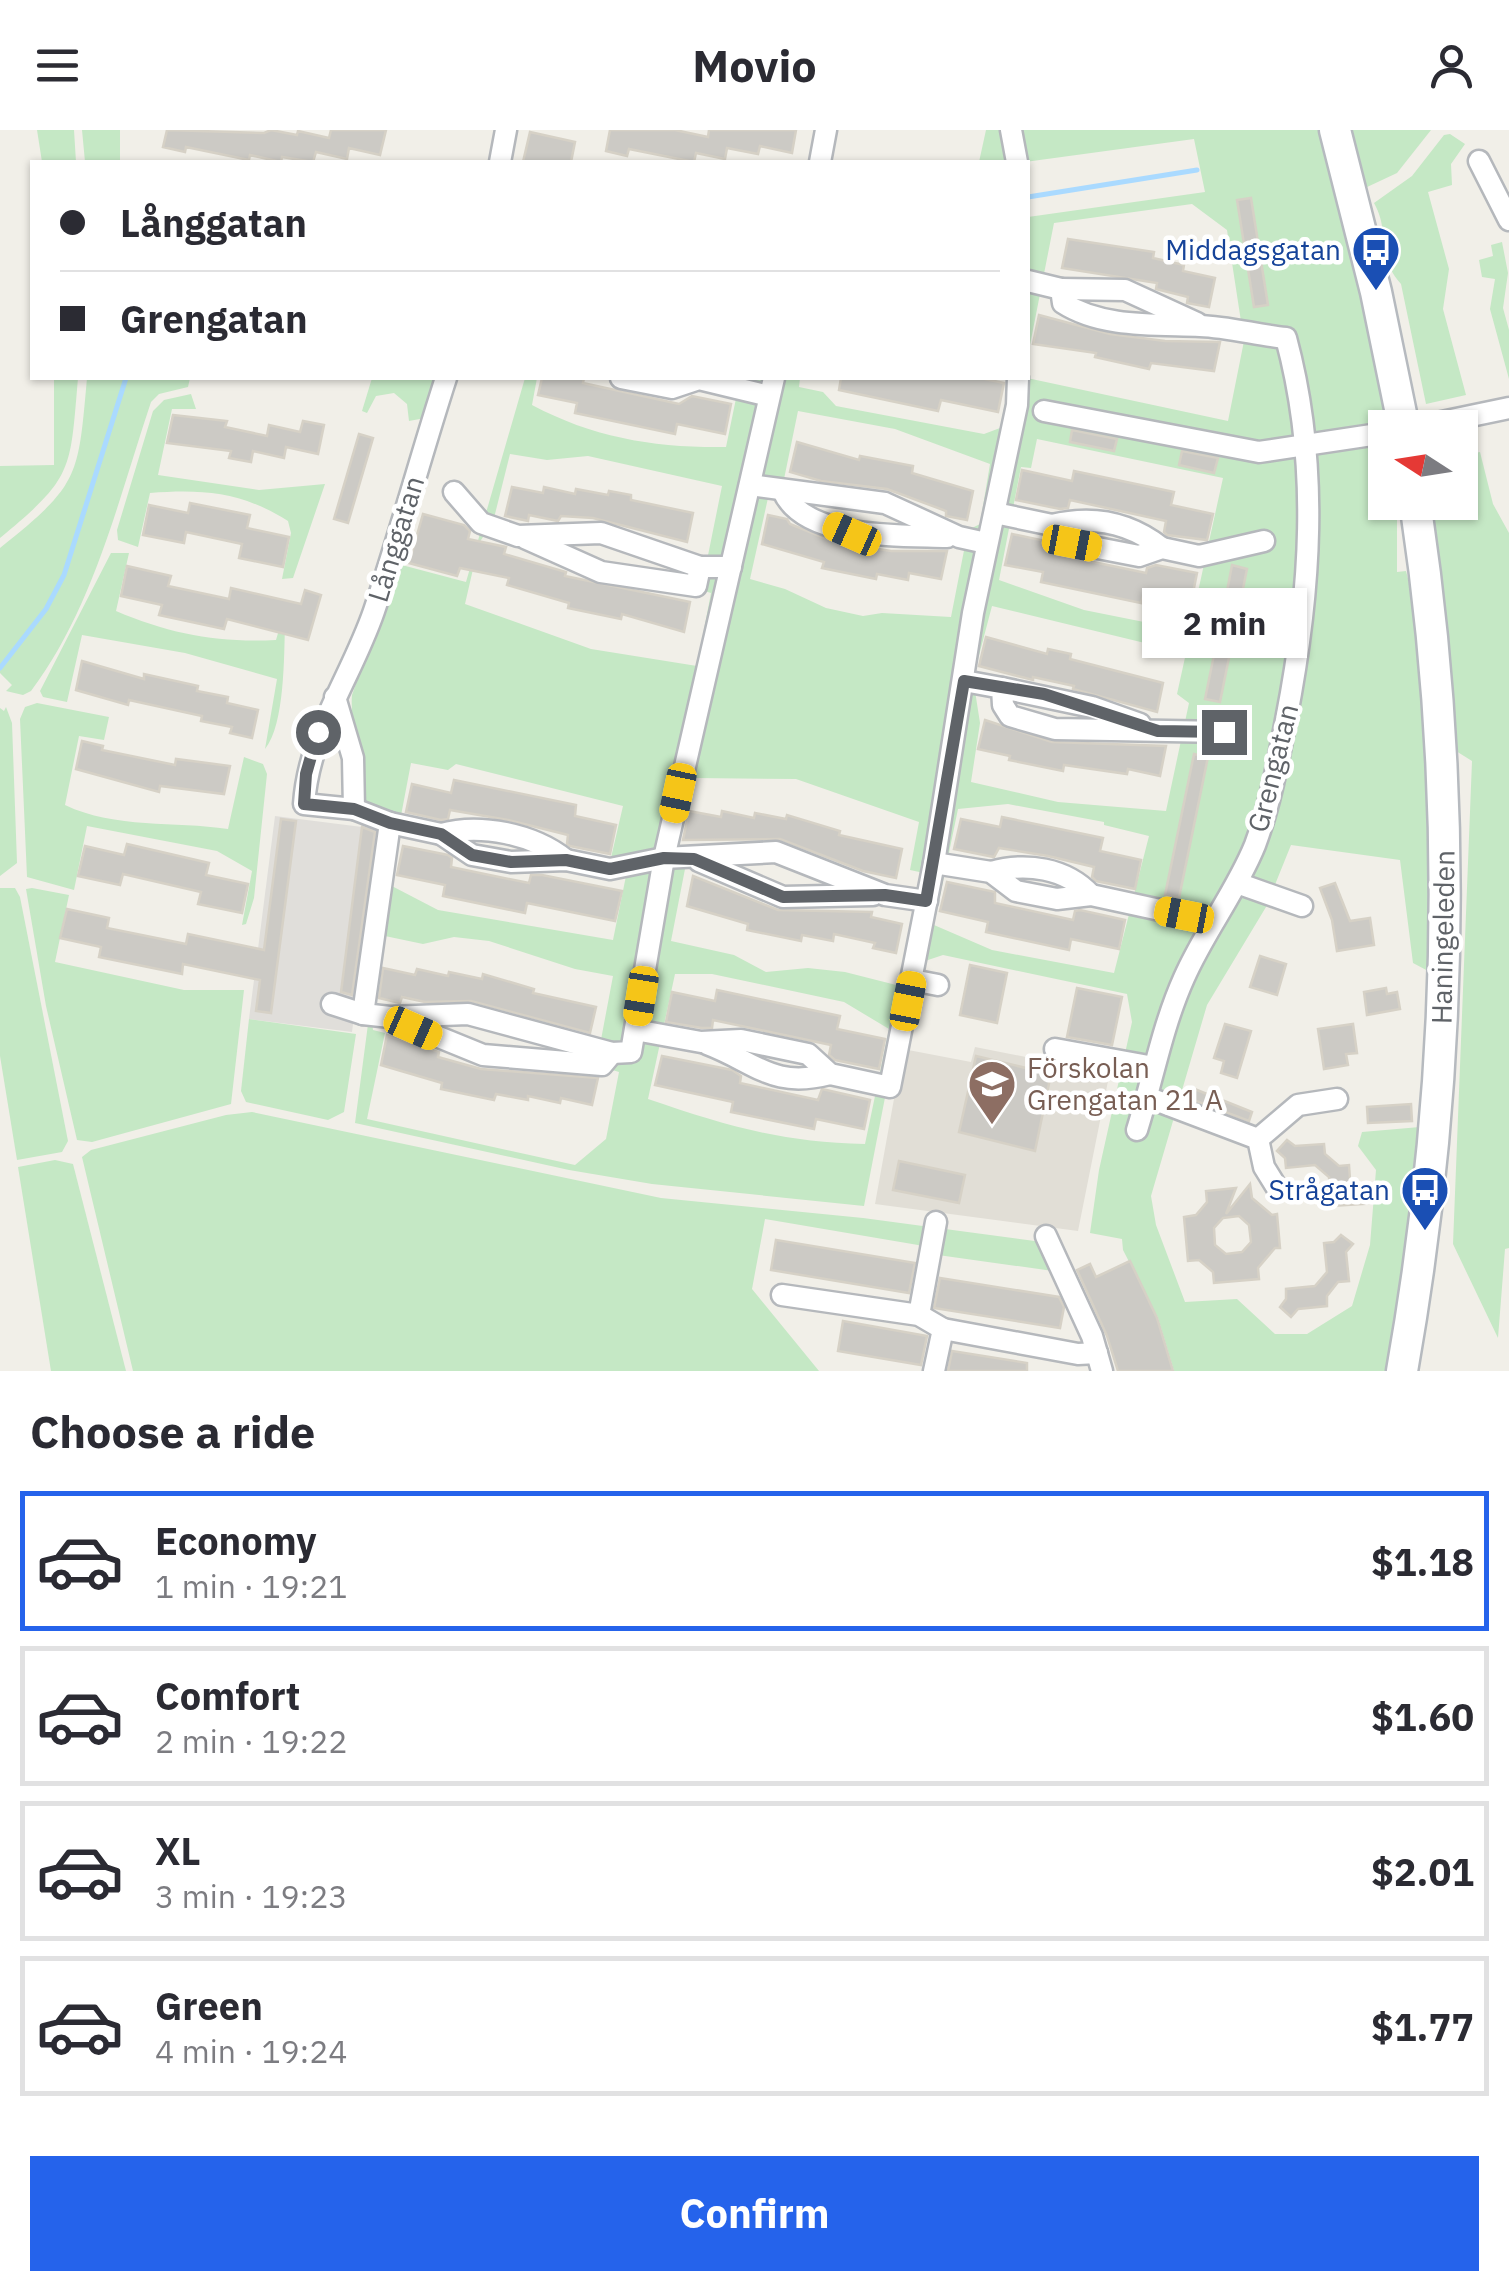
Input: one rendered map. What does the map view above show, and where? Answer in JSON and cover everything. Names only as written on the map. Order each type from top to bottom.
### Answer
[{"type":"main road","points":[[1335,130],[1376,292],[1400,410]]},
{"type":"main road","name":"Haningeleden","points":[[1402,1371],[1432,1165],[1445,913],[1437,679],[1417,520]]},
{"type":"street","points":[[500,160],[506,130]]},
{"type":"street","points":[[820,160],[826,130]]},
{"type":"street","points":[[1011,130],[1017,160]]},
{"type":"street","points":[[1479,161],[1509,220]]},
{"type":"street","name":"Grengatan","points":[[1030,281],[1061,289],[1125,290],[1204,326]]},
{"type":"street","name":"Grengatan","points":[[1061,289],[1063,302],[1072,308],[1140,326],[1204,326],[1286,338],[1306,447],[1310,526],[1300,652],[1268,804],[1236,883],[1186,972],[1137,1130]]},
{"type":"street","name":"Långgatan","points":[[445,380],[373,612],[318,732],[306,774],[304,804],[354,809],[390,823],[441,834],[472,855],[511,862],[526,850],[610,869],[664,858]]},
{"type":"street","points":[[631,380],[672,388],[693,380]]},
{"type":"street","points":[[390,1017],[483,1056],[602,1065],[622,1052],[635,1030],[664,858],[772,387],[714,380]]},
{"type":"street","points":[[635,1030],[744,1049],[757,1071],[804,1080],[830,1074],[890,1086],[913,1024],[912,980],[986,543],[1017,405],[1018,380]]},
{"type":"street","points":[[1478,414],[1509,408]]},
{"type":"street","points":[[1044,411],[1241,451],[1306,447],[1368,435]]},
{"type":"street","points":[[750,485],[885,504],[959,537]]},
{"type":"street","points":[[783,491],[793,508],[852,534],[959,537],[986,543]]},
{"type":"street","name":"Långgatan","points":[[454,492],[482,523],[601,572],[696,586],[700,567]]},
{"type":"street","points":[[994,513],[1052,525],[1083,517],[1139,530],[1162,548],[1199,556],[1264,541]]},
{"type":"street","name":"Långgatan","points":[[518,536],[601,534],[700,567],[730,567]]},
{"type":"street","name":"Grengatan","points":[[964,681],[1092,707],[1158,731]]},
{"type":"street","name":"Grengatan","points":[[1002,688],[1003,705],[1010,716],[1055,729],[1224,732]]},
{"type":"street","points":[[335,697],[352,758],[354,809]]},
{"type":"street","points":[[363,1014],[390,823]]},
{"type":"street","points":[[733,865],[776,852],[885,895]]},
{"type":"street","points":[[664,858],[733,865],[783,897],[885,895],[926,901]]},
{"type":"street","points":[[934,863],[991,872],[1014,866],[1052,872],[1075,878],[1091,895],[1184,915]]},
{"type":"street","points":[[1236,883],[1302,906]]},
{"type":"street","points":[[912,980],[938,985]]},
{"type":"street","points":[[332,1004],[390,1017],[468,1014],[527,1032],[622,1052]]},
{"type":"street","points":[[521,1058],[527,1032]]},
{"type":"street","points":[[1055,1049],[1154,1068]]},
{"type":"street","points":[[1147,1098],[1258,1139]]},
{"type":"street","points":[[1258,1139],[1298,1105],[1337,1099]]},
{"type":"street","points":[[1258,1139],[1264,1166],[1277,1188]]},
{"type":"street","points":[[919,1315],[936,1222]]},
{"type":"street","points":[[1046,1236],[1099,1362]]},
{"type":"street","points":[[782,1295],[919,1315],[943,1330],[1078,1354],[1099,1362]]},
{"type":"street","points":[[934,1371],[943,1330]]},
{"type":"shaded area","points":[[275,816],[378,829],[352,1032],[249,1019]]},
{"type":"shaded area","name":"Förskolan Grengatan 21 A","points":[[975,1047],[1056,1063],[1059,1055],[1110,1071],[1078,1231],[875,1204],[903,1049],[971,1062]]},
{"type":"green space","points":[[37,130],[74,130],[76,160],[42,160]]},
{"type":"green space","points":[[82,130],[120,130],[120,160],[85,160]]},
{"type":"green space","points":[[986,130],[1322,130],[1386,410],[1368,410],[1368,520],[1397,520],[1397,572],[1406,571],[1424,668],[1430,770],[1430,972],[1413,963],[1400,860],[1291,845],[1266,907],[1207,1005],[1151,1196],[1156,1225],[1185,1302],[1237,1299],[1275,1334],[1307,1334],[1352,1306],[1370,1245],[1376,1170],[1358,1146],[1362,1132],[1420,1127],[1403,1287],[1386,1371],[1174,1371],[1158,1318],[1123,1250],[1122,1239],[1090,1233],[1099,1170],[1132,1022],[1127,994],[943,955],[922,962],[906,989],[864,1206],[652,1184],[355,1123],[370,1007],[373,1030],[385,1033],[367,1119],[575,1165],[606,1139],[619,1072],[609,1069],[600,1045],[613,976],[575,969],[489,941],[454,937],[423,944],[385,936],[372,997],[395,819],[364,804],[352,695],[398,564],[466,582],[524,380],[537,380],[532,405],[555,416],[626,439],[675,446],[726,447],[739,384],[752,386],[754,380],[800,380],[799,387],[823,392],[836,406],[984,434],[1000,428],[1010,380],[1030,379],[1228,421],[1244,341],[1227,230],[1192,204],[1054,223],[1030,345],[1030,217],[1205,192],[1194,139],[1030,161],[979,160]],"holes":[[[798,411],[895,429],[990,464],[980,524],[968,530],[951,617],[882,613],[863,616],[826,608],[785,589],[750,579],[768,498],[783,484]],[[1037,439],[1223,478],[1192,619],[1144,622],[1084,610],[999,580],[1021,467],[1031,468]],[[510,454],[547,460],[588,456],[722,486],[701,590],[711,593],[697,666],[591,649],[465,604],[479,543],[493,522]],[[992,606],[1186,653],[1177,694],[1189,703],[1166,811],[1058,802],[971,782],[980,723],[973,678]],[[411,763],[448,770],[456,764],[623,806],[610,862],[626,876],[613,940],[438,910],[388,884]],[[694,778],[796,779],[919,822],[910,870],[924,873],[904,987],[845,972],[808,968],[766,972],[734,955],[671,941],[685,869],[677,852]],[[1008,804],[1104,822],[1149,836],[1114,973],[992,950],[934,925],[958,809]],[[675,974],[712,974],[844,1002],[889,1029],[865,1144],[755,1131],[648,1099]]]},
{"type":"green space","points":[[1349,130],[1431,130],[1397,173],[1365,188]]},
{"type":"green space","points":[[1450,134],[1465,144],[1451,164],[1452,185],[1428,192],[1449,269],[1443,309],[1466,395],[1426,404],[1401,284],[1388,263],[1382,224],[1374,203],[1412,176],[1444,135]]},
{"type":"green space","points":[[1502,242],[1508,273],[1503,308],[1509,330],[1509,379],[1490,309],[1495,279],[1482,277],[1479,260],[1493,256],[1491,245]]},
{"type":"green space","points":[[54,380],[78,380],[73,434],[64,470],[42,500],[0,538],[0,466],[54,465]]},
{"type":"green space","points":[[87,380],[190,380],[188,387],[159,394],[151,402],[102,552],[53,658],[31,691],[23,695],[6,691],[12,685],[0,673],[0,548],[60,492],[77,459]]},
{"type":"green space","points":[[371,380],[437,380],[425,418],[409,421],[407,404],[394,393],[376,396],[367,413],[362,411]]},
{"type":"green space","points":[[191,394],[196,409],[172,409],[158,475],[259,490],[325,484],[293,578],[282,579],[291,533],[288,521],[238,498],[188,492],[150,493],[138,547],[118,540],[117,530],[153,411],[164,400]]},
{"type":"green space","points":[[1478,452],[1493,504],[1509,533],[1509,1248],[1505,1249],[1498,1338],[1453,1244],[1472,761],[1456,751],[1435,520],[1478,520]]},
{"type":"green space","points":[[111,553],[129,553],[116,611],[175,631],[234,640],[276,640],[281,623],[285,624],[280,707],[265,749],[277,679],[185,653],[82,635],[67,702],[43,697],[40,691]]},
{"type":"green space","points":[[37,703],[109,717],[104,740],[79,736],[65,805],[84,813],[125,821],[228,829],[244,757],[263,764],[267,774],[254,898],[246,924],[242,925],[252,871],[217,851],[87,826],[74,890],[27,877],[20,719],[25,707]]},
{"type":"green space","points":[[6,707],[12,723],[17,863],[0,876],[0,708],[4,711]]},
{"type":"green space","points":[[0,888],[15,888],[20,897],[68,1141],[62,1152],[17,1160],[0,1056]]},
{"type":"green space","points":[[26,889],[69,895],[55,962],[184,990],[244,990],[231,1104],[92,1142],[77,1140],[46,1006]]},
{"type":"green space","points":[[249,1019],[356,1034],[344,1112],[328,1120],[246,1102],[241,1091]]},
{"type":"green space","points":[[252,1112],[661,1198],[863,1218],[1042,1242],[1060,1272],[938,1255],[918,1245],[765,1219],[752,1289],[819,1371],[133,1371],[82,1157],[91,1150],[226,1115]]},
{"type":"green space","points":[[55,1160],[73,1164],[126,1371],[51,1371],[18,1167]]},
{"type":"building","points":[[167,130],[271,130],[297,135],[298,131],[329,138],[331,130],[386,130],[380,155],[349,148],[347,159],[316,152],[314,160],[272,160],[250,155],[249,160],[186,147],[185,152],[163,147]]},
{"type":"building","points":[[610,130],[675,130],[708,137],[709,130],[796,130],[792,153],[760,146],[758,154],[727,148],[725,159],[696,153],[694,160],[684,160],[629,149],[627,156],[606,151]]},
{"type":"building","points":[[530,132],[575,142],[571,160],[523,160]]},
{"type":"building","points":[[1251,198],[1268,305],[1254,307],[1237,200]]},
{"type":"building","points":[[1068,239],[1154,252],[1153,258],[1184,265],[1183,271],[1215,278],[1209,307],[1187,303],[1188,297],[1156,289],[1157,283],[1062,268]]},
{"type":"building","points":[[1039,315],[1110,334],[1220,342],[1214,371],[1151,363],[1149,369],[1095,357],[1096,353],[1033,344]]},
{"type":"building","points":[[542,380],[584,380],[583,383],[679,404],[692,396],[731,404],[725,434],[677,424],[675,434],[575,413],[577,403],[538,395]]},
{"type":"building","points":[[841,380],[1004,383],[998,412],[941,400],[938,411],[839,390]]},
{"type":"building","points":[[173,415],[227,421],[225,427],[267,436],[269,425],[300,432],[303,421],[324,425],[318,454],[286,447],[284,458],[253,451],[251,462],[229,458],[231,451],[167,443]]},
{"type":"building","points":[[1072,430],[1117,439],[1114,451],[1070,442]]},
{"type":"building","points":[[359,434],[373,438],[348,523],[334,519]]},
{"type":"building","points":[[797,442],[859,460],[860,456],[913,466],[912,473],[973,491],[967,520],[946,516],[946,511],[887,489],[821,481],[790,472]]},
{"type":"building","points":[[1182,451],[1218,458],[1214,473],[1179,465]]},
{"type":"building","points":[[1022,470],[1072,481],[1074,471],[1174,492],[1171,505],[1213,514],[1207,540],[1167,535],[1166,521],[1070,500],[1068,508],[1060,509],[1016,500]]},
{"type":"building","points":[[512,487],[543,493],[544,487],[575,494],[576,489],[608,495],[609,491],[631,495],[631,500],[693,513],[687,542],[593,518],[561,516],[558,521],[529,515],[528,521],[505,516]]},
{"type":"building","points":[[190,503],[250,515],[247,528],[289,537],[283,567],[239,558],[242,544],[186,532],[184,543],[143,535],[149,505],[188,513]]},
{"type":"building","points":[[423,514],[464,525],[470,531],[468,539],[506,547],[504,554],[566,572],[565,576],[690,602],[684,632],[622,614],[621,619],[568,608],[569,603],[507,585],[509,578],[460,568],[457,576],[409,563]]},
{"type":"building","points":[[768,515],[853,545],[891,551],[947,551],[941,579],[909,573],[908,580],[877,574],[876,579],[822,568],[824,562],[762,544]]},
{"type":"building","points":[[1012,534],[1050,542],[1050,553],[1146,573],[1147,568],[1156,565],[1197,573],[1191,603],[1144,593],[1141,603],[1041,582],[1043,572],[1005,565]]},
{"type":"building","points":[[1232,565],[1247,569],[1220,702],[1205,699],[1217,640],[1213,639],[1217,622],[1221,623]]},
{"type":"building","points":[[127,566],[171,576],[168,586],[229,599],[231,588],[301,604],[305,590],[321,595],[308,640],[227,619],[224,629],[159,615],[162,605],[121,596]]},
{"type":"building","points":[[986,637],[1047,654],[1048,649],[1071,654],[1070,659],[1163,683],[1157,712],[1073,689],[1074,686],[979,666]]},
{"type":"building","points":[[82,661],[144,679],[144,674],[198,686],[197,691],[228,697],[227,703],[258,710],[252,738],[230,733],[232,727],[201,721],[202,716],[129,700],[128,705],[76,690]]},
{"type":"building","points":[[985,720],[1052,742],[1166,746],[1160,776],[1128,769],[1127,774],[1064,765],[1063,771],[1009,760],[1010,756],[978,749]]},
{"type":"building","points":[[82,741],[103,746],[102,750],[175,765],[176,759],[230,766],[224,794],[160,786],[159,792],[76,769]]},
{"type":"building","points":[[1194,754],[1208,757],[1179,898],[1165,895]]},
{"type":"building","points":[[454,780],[576,805],[575,816],[616,825],[610,854],[570,846],[568,835],[508,820],[450,810],[448,819],[441,820],[406,812],[412,784],[451,793]]},
{"type":"building","points":[[689,811],[721,817],[722,811],[754,818],[755,813],[786,819],[787,815],[840,831],[839,835],[902,849],[896,878],[863,871],[780,839],[683,840]]},
{"type":"building","points":[[1002,817],[1103,838],[1100,851],[1141,860],[1135,889],[1096,881],[1092,877],[1094,867],[1048,856],[999,848],[994,857],[954,849],[961,819],[1000,827]]},
{"type":"building","points":[[281,819],[296,821],[271,1013],[256,1011],[260,980],[183,964],[182,974],[99,957],[101,947],[60,938],[67,909],[109,918],[107,928],[186,944],[188,934],[264,950]]},
{"type":"building","points":[[362,827],[375,832],[352,995],[341,992]]},
{"type":"building","points":[[127,844],[209,863],[206,875],[248,884],[242,913],[198,904],[201,892],[123,874],[120,885],[78,876],[85,846],[124,855]]},
{"type":"building","points":[[403,846],[448,855],[452,858],[451,867],[499,877],[529,883],[531,875],[542,875],[622,891],[615,921],[527,903],[525,913],[443,896],[445,885],[397,875]]},
{"type":"building","points":[[693,876],[778,910],[872,912],[871,917],[902,924],[896,953],[873,948],[875,943],[834,934],[833,941],[802,935],[801,941],[747,930],[748,924],[687,906]]},
{"type":"building","points":[[947,882],[995,892],[995,903],[1073,920],[1075,911],[1080,910],[1125,920],[1119,949],[1071,939],[1069,950],[986,932],[988,922],[940,911]]},
{"type":"building","points":[[1335,883],[1350,921],[1370,918],[1374,945],[1337,951],[1332,920],[1320,888]]},
{"type":"building","points":[[1260,956],[1286,964],[1277,995],[1250,987]]},
{"type":"building","points":[[970,965],[1007,973],[997,1023],[960,1015]]},
{"type":"building","points":[[383,968],[415,975],[417,969],[482,979],[483,974],[534,989],[533,993],[596,1007],[590,1033],[471,1001],[425,1002],[402,997],[400,1003],[379,998]]},
{"type":"building","points":[[1077,988],[1122,997],[1112,1045],[1067,1037]]},
{"type":"building","points":[[1386,988],[1387,994],[1397,992],[1400,1009],[1367,1015],[1364,992]]},
{"type":"building","points":[[717,990],[840,1016],[837,1029],[885,1039],[879,1069],[835,1060],[829,1055],[831,1045],[713,1020],[712,1028],[666,1022],[672,992],[715,1001]]},
{"type":"building","points":[[1225,1024],[1251,1031],[1237,1078],[1221,1073],[1224,1061],[1214,1058]]},
{"type":"building","points":[[1353,1024],[1357,1053],[1346,1054],[1348,1065],[1324,1069],[1318,1029]]},
{"type":"building","points":[[387,1035],[439,1052],[438,1057],[481,1069],[598,1078],[592,1105],[561,1098],[560,1103],[496,1094],[494,1100],[441,1089],[442,1083],[381,1065]]},
{"type":"building","points":[[662,1056],[732,1070],[741,1076],[740,1083],[818,1100],[822,1089],[870,1100],[864,1129],[816,1119],[814,1129],[731,1112],[733,1102],[655,1085]]},
{"type":"building","points":[[976,1056],[1051,1074],[1035,1151],[959,1132]]},
{"type":"building","points":[[1192,1088],[1252,1112],[1249,1121],[1188,1098]]},
{"type":"building","points":[[1411,1104],[1412,1121],[1368,1123],[1367,1107]]},
{"type":"building","points":[[1287,1140],[1295,1146],[1324,1144],[1325,1154],[1339,1166],[1349,1165],[1351,1194],[1363,1204],[1332,1206],[1329,1177],[1315,1165],[1286,1168],[1285,1158],[1277,1151]]},
{"type":"building","points":[[899,1161],[965,1175],[959,1203],[893,1190]]},
{"type":"building","points":[[1250,1184],[1252,1198],[1272,1215],[1277,1214],[1280,1248],[1275,1248],[1258,1268],[1259,1279],[1214,1283],[1213,1272],[1199,1260],[1188,1261],[1184,1217],[1196,1215],[1207,1202],[1206,1191],[1236,1188],[1226,1214]],"holes":[[[1239,1216],[1249,1225],[1251,1242],[1242,1252],[1226,1254],[1215,1245],[1214,1228],[1223,1218]]]},
{"type":"building","points":[[1341,1235],[1353,1244],[1346,1252],[1349,1281],[1338,1282],[1327,1296],[1327,1306],[1298,1309],[1291,1317],[1280,1307],[1286,1299],[1286,1289],[1315,1286],[1327,1272],[1324,1243],[1334,1242]]},
{"type":"building","points":[[776,1240],[915,1263],[909,1293],[771,1270]]},
{"type":"building","points":[[1130,1261],[1157,1318],[1173,1371],[1118,1371],[1077,1270],[1090,1264],[1096,1277]]},
{"type":"building","points":[[940,1278],[1059,1297],[1064,1307],[1060,1328],[934,1308]]},
{"type":"building","points":[[843,1321],[927,1336],[921,1365],[838,1351]]},
{"type":"building","points":[[952,1351],[1027,1363],[1027,1371],[948,1371]]},
{"type":"waterway","points":[[1030,197],[1197,170]]},
{"type":"waterway","points":[[0,668],[46,609],[64,575],[125,380]]},
{"type":"place","name":"Middagsgatan","points":[[1376,292]]},
{"type":"place","name":"Förskolan Grengatan 21 A","points":[[992,1126]]},
{"type":"place","name":"Strågatan","points":[[1425,1232]]},
{"type":"route","points":[[318,732],[306,774],[304,804],[354,809],[390,823],[441,834],[472,855],[511,862],[566,860],[610,869],[664,858],[694,859],[783,897],[885,895],[926,901],[964,681],[1044,694],[1158,731],[1224,732]]}]
